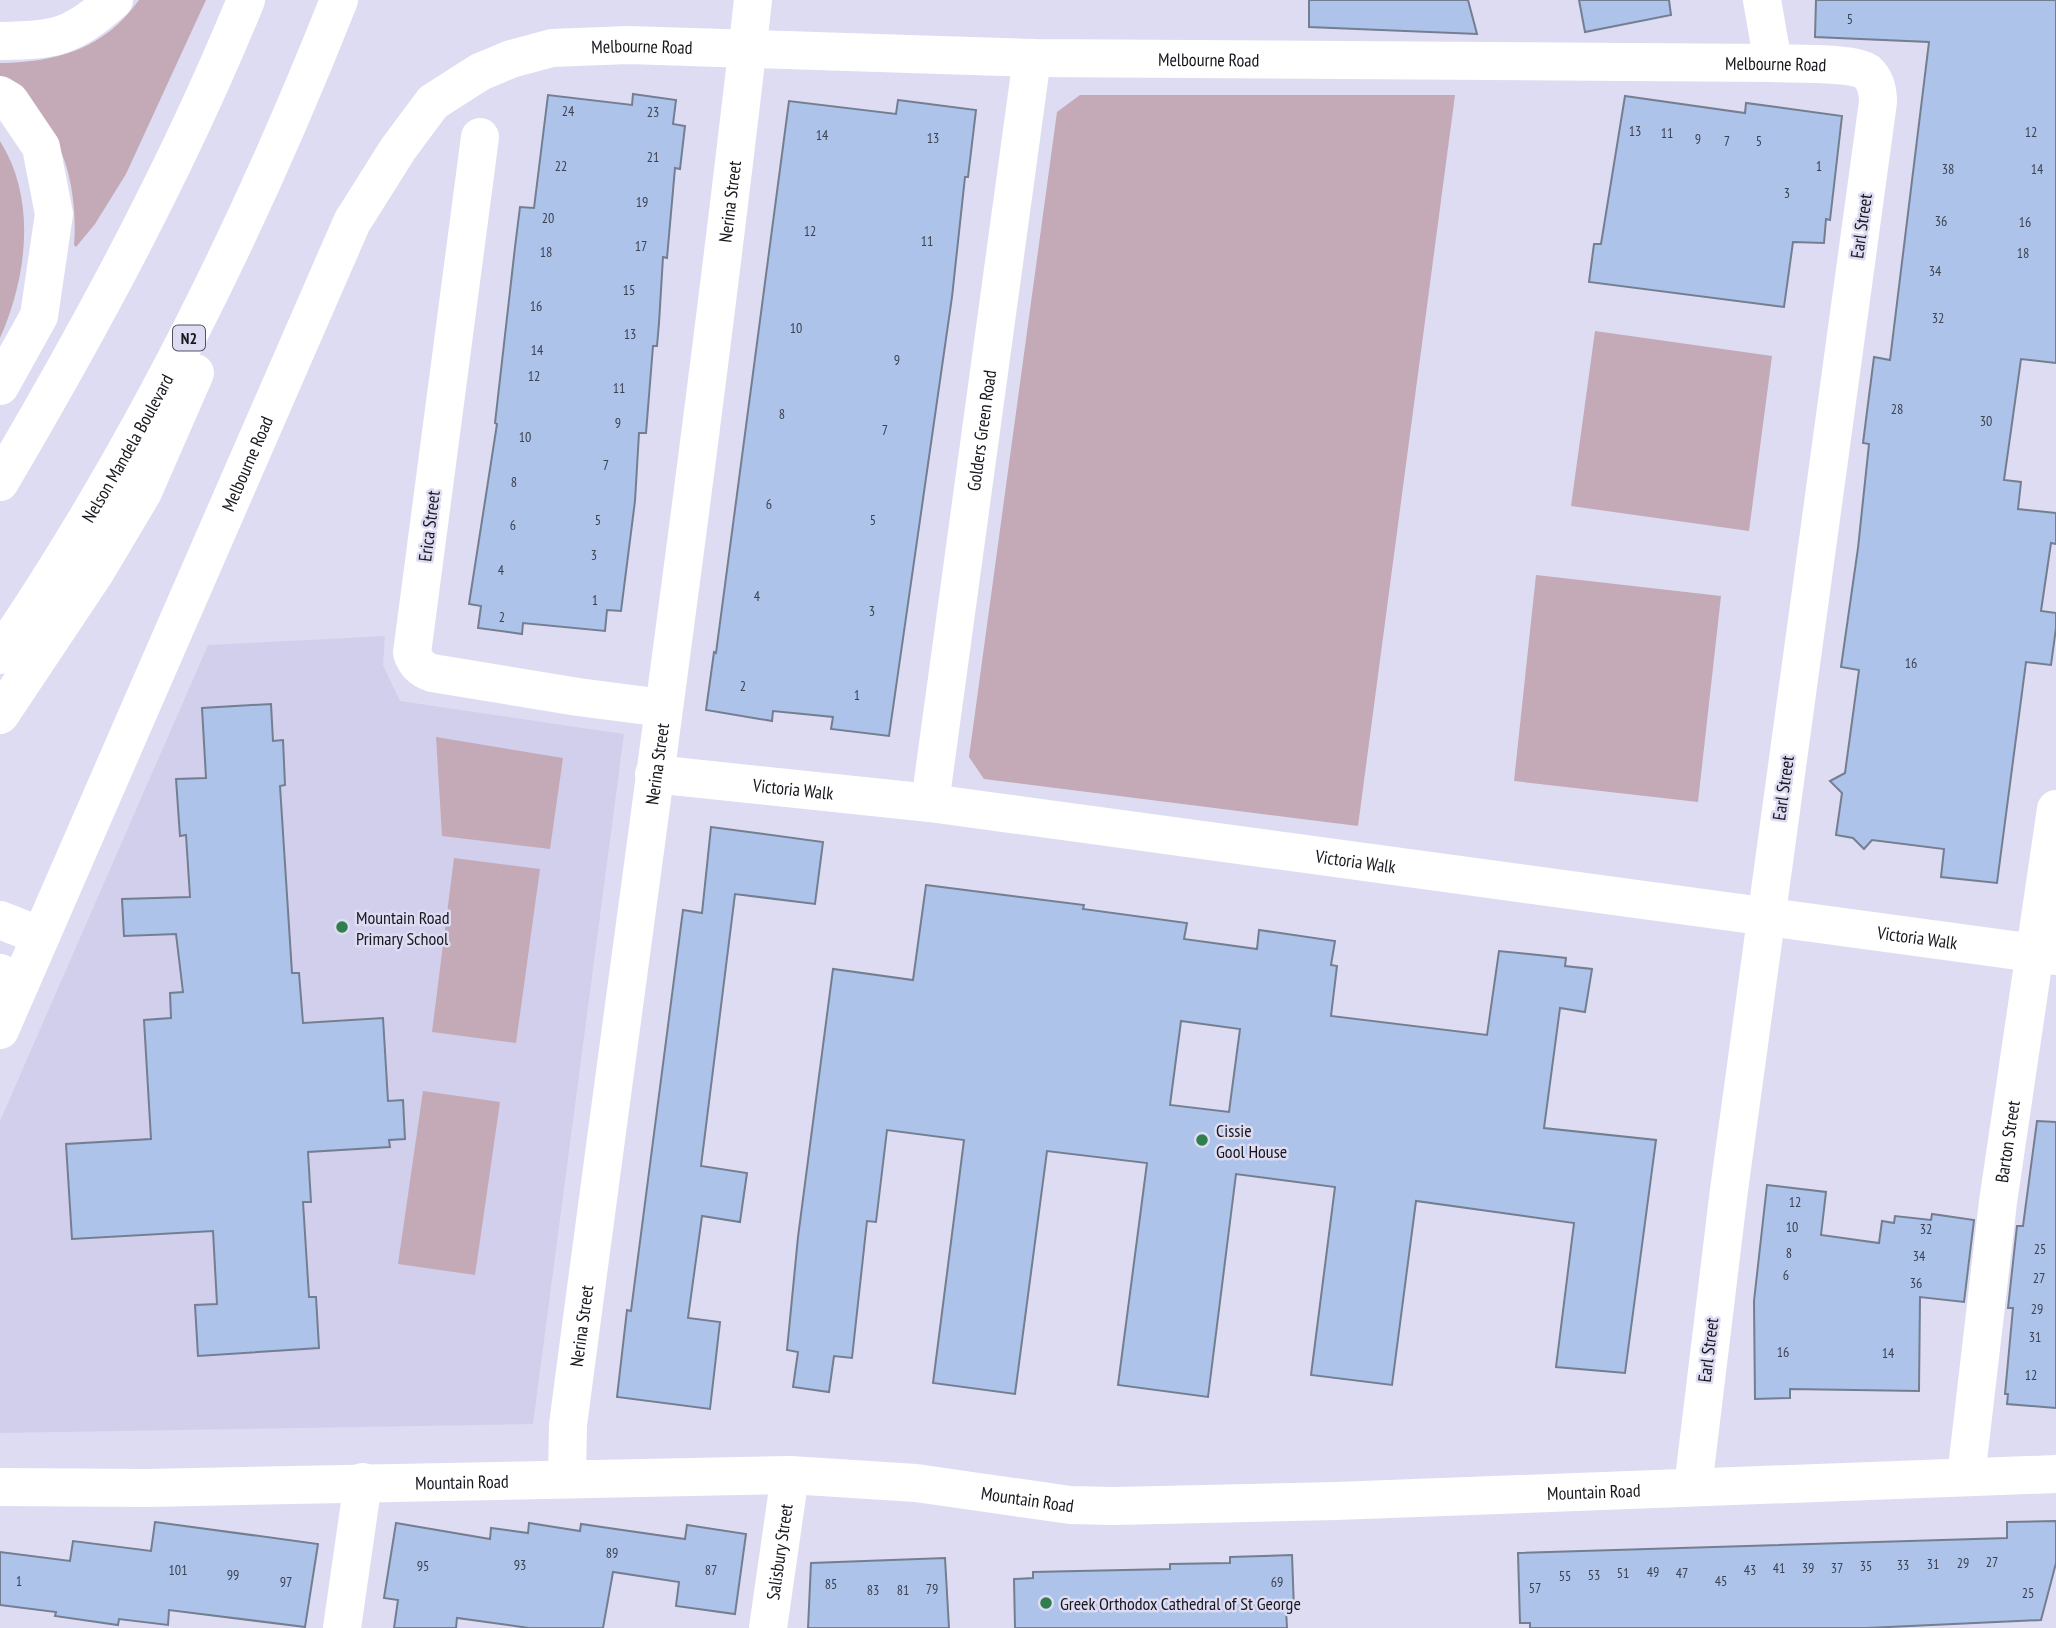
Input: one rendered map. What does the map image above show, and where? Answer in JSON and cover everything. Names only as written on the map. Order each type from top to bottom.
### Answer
[{"type":"main road","points":[[0,41],[45,40],[71,32],[114,0]]},
{"type":"main road","points":[[0,482],[121,265],[220,62],[246,0]]},
{"type":"main road","name":"Nelson Mandela Boulevard","points":[[0,655],[34,605],[124,457],[197,323],[273,161],[339,0]]},
{"type":"main road","name":"Nerina Street","points":[[567,1479],[568,1425],[684,564],[753,0]]},
{"type":"main road","points":[[1762,0],[1773,63]]},
{"type":"main road","name":"Melbourne Road","points":[[0,1030],[10,979],[41,936],[352,222],[398,149],[433,102],[480,72],[511,59],[552,48],[628,45],[1032,58],[1773,63],[1849,66],[1864,70],[1878,89]]},
{"type":"main road","name":"Golders Green Road","points":[[930,803],[1032,58]]},
{"type":"main road","name":"Earl Street","points":[[1693,1488],[1729,1190],[1878,89]]},
{"type":"main road","points":[[0,95],[10,101],[41,147],[54,214],[39,316],[0,386]]},
{"type":"main road","name":"Erica Street","points":[[480,137],[412,653],[415,662],[432,673],[663,708]]},
{"type":"main road","points":[[0,715],[96,571],[143,492],[214,332],[273,161]]},
{"type":"main road","name":"Victoria Walk","points":[[654,774],[930,803],[2045,955]]},
{"type":"main road","name":"Barton Street","points":[[1966,1477],[1998,1202],[2045,955],[2056,809]]},
{"type":"main road","points":[[0,920],[41,936]]},
{"type":"main road","name":"Mountain Road","points":[[0,1487],[147,1488],[790,1475],[916,1483],[1069,1505],[1113,1506],[2056,1474]]},
{"type":"main road","name":"Salisbury Street","points":[[768,1628],[790,1475]]},
{"type":"main road","points":[[342,1628],[363,1482]]},
{"type":"shaded area","points":[[139,0],[206,0],[126,174],[95,224],[76,247],[72,194],[62,155],[45,128],[0,79],[0,63],[41,60],[78,50],[111,30]]},
{"type":"shaded area","points":[[1080,95],[1455,95],[1358,826],[984,779],[969,757],[1057,112]]},
{"type":"shaded area","points":[[0,141],[12,164],[19,188],[24,239],[17,290],[0,338]]},
{"type":"shaded area","points":[[1595,331],[1772,356],[1749,531],[1571,506]]},
{"type":"shaded area","points":[[1536,575],[1721,596],[1698,802],[1514,781]]},
{"type":"shaded area","name":"Mountain Road Primary School","points":[[385,636],[383,665],[400,701],[624,734],[533,1424],[0,1433],[0,1121],[208,645]]},
{"type":"shaded area","points":[[436,737],[563,758],[550,849],[442,836]]},
{"type":"shaded area","points":[[454,858],[540,869],[516,1043],[432,1032]]},
{"type":"shaded area","points":[[423,1091],[500,1102],[475,1275],[398,1264]]},
{"type":"building","points":[[1309,0],[1468,0],[1477,34],[1309,27]]},
{"type":"building","points":[[1579,0],[1669,0],[1671,15],[1585,32]]},
{"type":"building","points":[[1816,0],[2056,0],[2056,363],[2021,359],[2004,480],[2021,482],[2018,509],[2056,513],[2056,544],[2051,543],[2041,611],[2056,613],[2056,628],[2051,665],[2026,662],[1997,883],[1941,877],[1944,849],[1872,840],[1864,849],[1853,838],[1836,835],[1842,793],[1830,781],[1845,773],[1859,670],[1841,667],[1869,444],[1863,443],[1874,357],[1890,360],[1929,42],[1815,37]]},
{"type":"building","points":[[633,94],[676,100],[673,124],[685,126],[680,169],[675,168],[667,258],[663,257],[657,346],[653,346],[646,433],[639,433],[635,501],[621,611],[607,610],[605,631],[523,623],[522,634],[478,628],[481,606],[469,604],[497,424],[520,207],[534,208],[548,95],[632,105]]},
{"type":"building","points":[[1625,96],[1745,113],[1746,103],[1842,116],[1830,220],[1826,219],[1824,243],[1793,242],[1784,307],[1589,282],[1594,244],[1601,244]]},
{"type":"building","points":[[898,100],[976,110],[889,736],[831,729],[833,717],[773,711],[772,721],[706,710],[714,652],[716,653],[789,101],[896,114]]},
{"type":"building","points":[[271,704],[273,741],[283,740],[285,785],[280,786],[292,973],[299,973],[303,1023],[383,1018],[388,1101],[403,1100],[405,1139],[389,1140],[390,1147],[308,1152],[311,1202],[303,1202],[309,1297],[316,1297],[319,1348],[198,1356],[195,1305],[217,1304],[213,1231],[72,1239],[66,1144],[151,1139],[144,1020],[171,1018],[170,993],[183,992],[176,934],[124,936],[122,899],[190,897],[186,835],[180,836],[176,779],[206,778],[202,708]]},
{"type":"building","points":[[711,827],[823,842],[815,904],[735,894],[701,1166],[747,1173],[740,1222],[702,1216],[688,1318],[720,1322],[710,1409],[617,1397],[627,1310],[631,1311],[683,910],[702,913]]},
{"type":"building","name":"Cissie Gool House","points":[[926,885],[1084,905],[1083,909],[1187,923],[1184,939],[1257,949],[1259,930],[1335,941],[1331,965],[1337,966],[1331,1016],[1487,1035],[1499,951],[1566,958],[1565,966],[1592,969],[1585,1012],[1560,1008],[1544,1128],[1656,1140],[1625,1373],[1556,1367],[1574,1223],[1416,1201],[1392,1385],[1311,1375],[1335,1187],[1236,1174],[1208,1397],[1118,1385],[1147,1163],[1047,1151],[1015,1394],[933,1383],[964,1140],[887,1130],[876,1222],[867,1221],[852,1358],[834,1356],[829,1392],[793,1387],[798,1352],[787,1350],[798,1237],[833,969],[913,980]],"holes":[[[1181,1021],[1240,1029],[1229,1112],[1170,1105]]]},
{"type":"building","points":[[2037,1121],[2056,1122],[2056,1408],[2007,1404],[2008,1394],[2005,1394],[2013,1308],[2008,1308],[2017,1226],[2023,1226]]},
{"type":"building","points":[[1767,1185],[1826,1192],[1821,1235],[1879,1243],[1882,1221],[1894,1223],[1895,1216],[1931,1220],[1932,1214],[1974,1220],[1964,1302],[1920,1297],[1919,1391],[1790,1389],[1790,1398],[1755,1399],[1754,1301]]},
{"type":"building","points":[[2056,1521],[2056,1563],[2041,1620],[1867,1628],[1530,1628],[1530,1623],[1520,1623],[1518,1553],[2007,1538],[2007,1522]]},
{"type":"building","points":[[155,1522],[318,1544],[305,1627],[169,1610],[168,1625],[119,1619],[118,1625],[55,1616],[56,1612],[0,1605],[0,1552],[70,1561],[73,1541],[151,1551]]},
{"type":"building","points":[[396,1523],[490,1539],[491,1528],[528,1533],[529,1523],[580,1531],[581,1524],[685,1539],[687,1525],[746,1534],[735,1614],[676,1606],[679,1582],[613,1572],[603,1628],[529,1628],[457,1618],[456,1628],[394,1628],[398,1600],[384,1598]]},
{"type":"building","points":[[1292,1555],[1294,1609],[1286,1609],[1287,1628],[1015,1628],[1014,1579],[1033,1578],[1033,1572],[1170,1569],[1170,1564],[1230,1563],[1230,1557]]},
{"type":"building","points":[[945,1558],[949,1628],[808,1628],[811,1563]]},
{"type":"place","name":"Mountain Road Primary School","points":[[342,927]]},
{"type":"place","name":"Cissie Gool House","points":[[1202,1140]]},
{"type":"place","name":"Greek Orthodox Cathedral of St George","points":[[1046,1603]]}]
